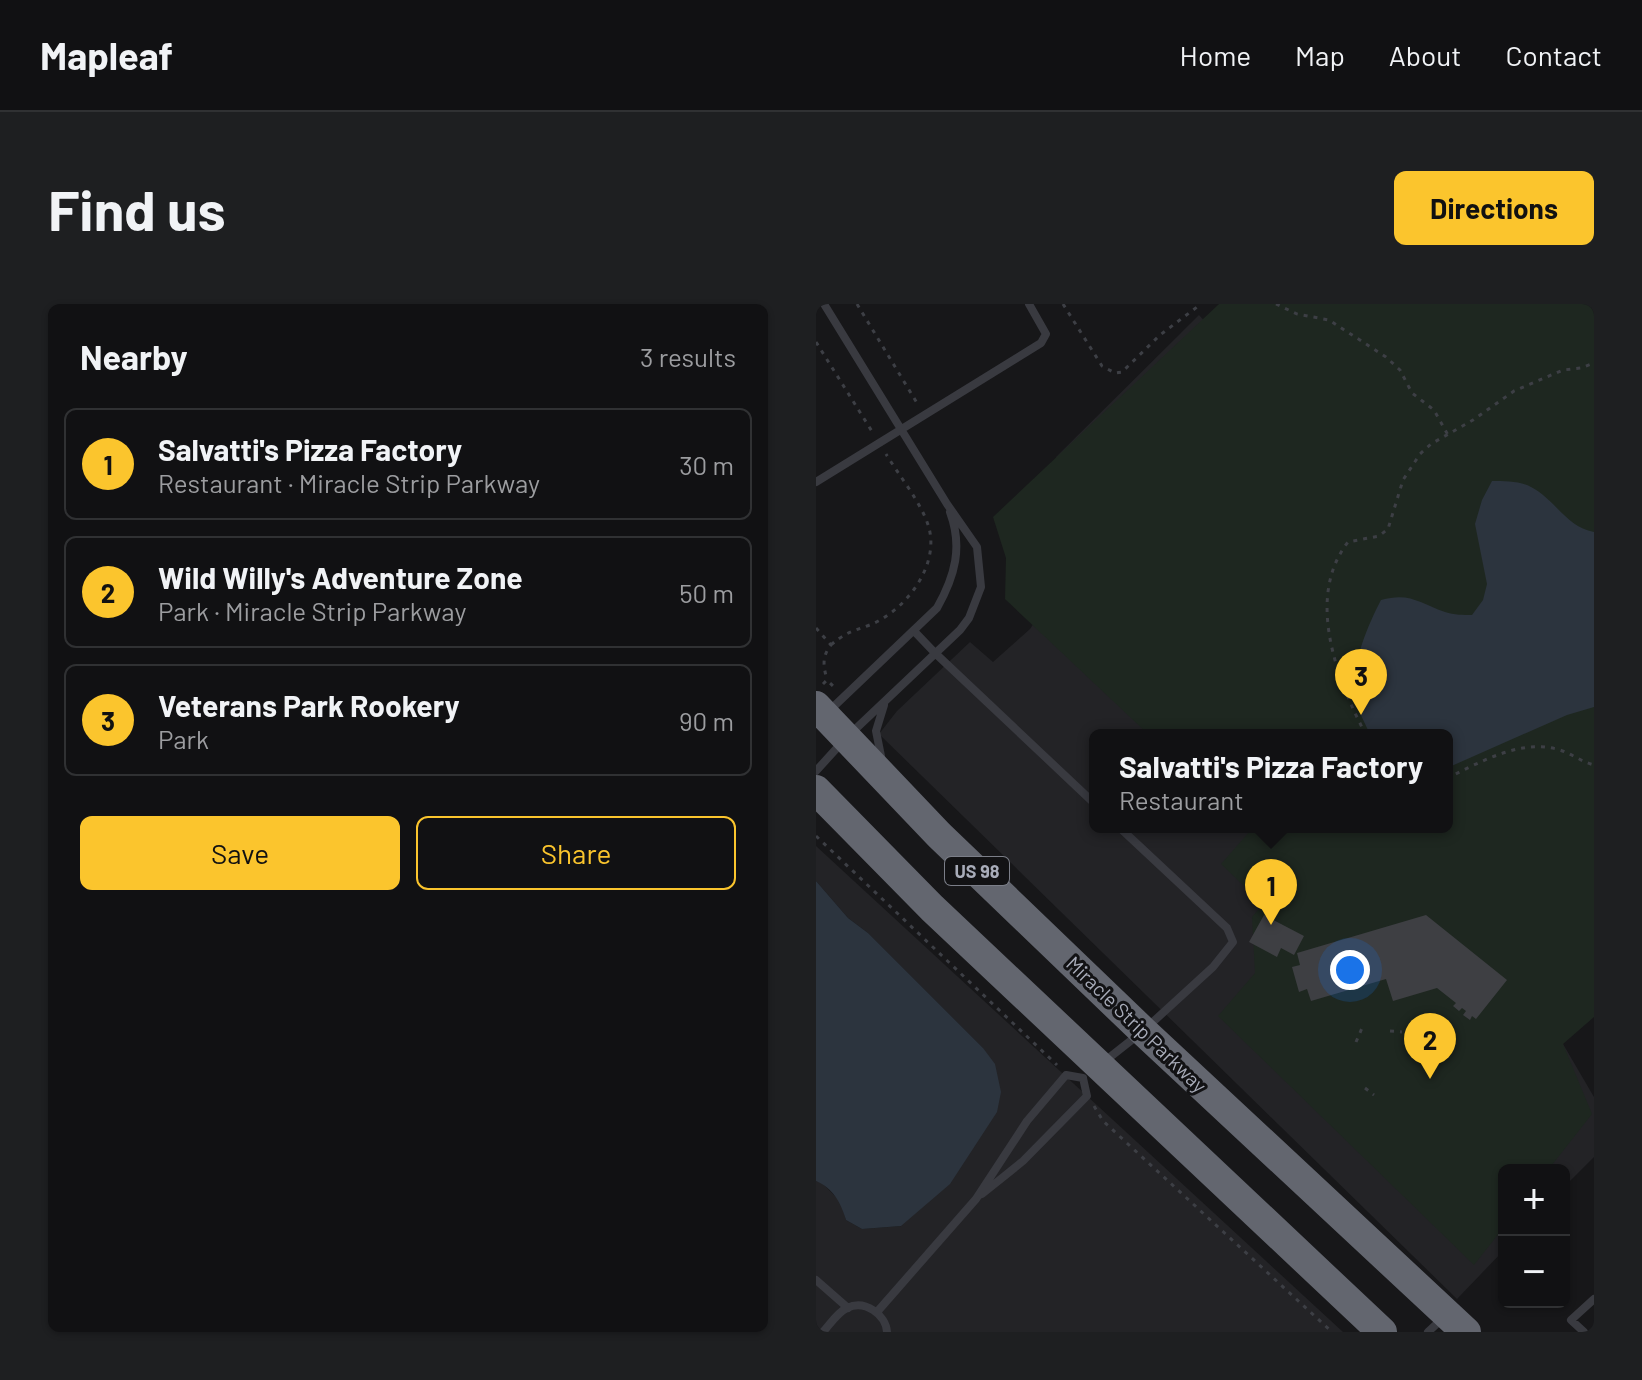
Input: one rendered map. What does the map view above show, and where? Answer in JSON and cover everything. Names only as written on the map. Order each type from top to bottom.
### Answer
[{"type":"highway","name":"Miracle Strip Parkway","points":[[821,706],[846,738],[939,835],[1447,1326]]},
{"type":"highway","name":"US 98","points":[[816,790],[1090,1072],[1382,1332]]},
{"type":"lane","points":[[816,771],[969,618],[981,587],[977,547],[947,504],[824,304]]},
{"type":"lane","points":[[816,482],[1045,340],[1044,328],[1029,304]]},
{"type":"lane","points":[[821,706],[914,631],[937,608],[956,566],[958,547],[947,504]]},
{"type":"lane","points":[[914,631],[1089,798]]},
{"type":"lane","points":[[887,699],[876,731],[887,781]]},
{"type":"lane","points":[[877,1312],[976,1199],[1027,1121],[1066,1075],[1090,1072],[1143,1031],[1229,949],[1233,936],[1125,833]]},
{"type":"lane","points":[[976,1199],[1023,1161],[1087,1096],[1090,1072]]},
{"type":"lane","points":[[816,1280],[848,1308]]},
{"type":"lane","points":[[1584,1332],[1571,1320],[1594,1299]]},
{"type":"lane","points":[[823,1332],[848,1308],[861,1305],[877,1312],[886,1322],[887,1332]]},
{"type":"path","points":[[857,304],[925,416]]},
{"type":"path","points":[[1063,304],[1102,366],[1115,373],[1122,372],[1160,335],[1201,304]]},
{"type":"path","points":[[1276,304],[1297,314],[1329,320],[1386,357],[1400,370],[1412,393],[1434,410],[1448,435]]},
{"type":"path","points":[[816,342],[929,527],[930,545],[926,567],[902,604],[883,619],[850,630],[825,653],[821,706]]},
{"type":"path","points":[[1363,729],[1347,699],[1336,660],[1326,602],[1335,558],[1348,542],[1379,536],[1388,529],[1410,467],[1431,444],[1514,391],[1563,370],[1594,363]]},
{"type":"path","points":[[816,628],[831,645]]},
{"type":"path","points":[[1453,775],[1496,755],[1529,748],[1561,750],[1594,765]]},
{"type":"path","points":[[1356,1042],[1362,1028]]},
{"type":"path","points":[[1390,1031],[1402,1032]]},
{"type":"path","points":[[1365,1088],[1374,1095]]},
{"type":"shaded area","points":[[1219,304],[1594,304],[1594,1017],[1563,1044],[1592,1114],[1553,1164],[1498,1164],[1498,1235],[1474,1265],[1218,1016],[1255,973],[1252,917],[1263,904],[1221,864],[1248,833],[1453,833],[1453,729],[1143,729],[1005,599],[1006,558],[993,517]]},
{"type":"shaded area","points":[[1199,315],[1364,497],[1326,729],[1089,729],[1089,833],[1351,833],[1563,1044],[1594,1097],[1594,1157],[1570,1181],[1570,1164],[1498,1164],[1498,1256],[1457,1299],[879,734],[897,711],[970,642],[993,662],[1030,629],[1103,517],[1056,457]]},
{"type":"shaded area","points":[[1492,481],[1517,482],[1539,492],[1576,525],[1594,532],[1594,707],[1567,715],[1453,765],[1453,729],[1367,729],[1358,709],[1354,681],[1366,633],[1381,600],[1407,598],[1448,613],[1472,615],[1483,600],[1487,584],[1475,524]]},
{"type":"shaded area","points":[[816,846],[1343,1332],[816,1332],[816,1181],[841,1202],[846,1220],[862,1229],[901,1226],[983,1048],[868,933],[848,918],[816,881]]},
{"type":"shaded area","points":[[816,881],[848,918],[868,933],[983,1048],[995,1064],[1001,1092],[997,1112],[950,1184],[901,1226],[862,1229],[846,1220],[836,1197],[816,1181]]},
{"type":"building","points":[[1264,915],[1304,936],[1294,955],[1281,948],[1277,957],[1249,942]]},
{"type":"building","points":[[1426,915],[1507,980],[1476,1019],[1472,1016],[1470,1020],[1463,1015],[1466,1011],[1462,1008],[1459,1011],[1453,1006],[1456,1003],[1437,988],[1393,1001],[1386,979],[1311,1001],[1307,989],[1299,992],[1292,967],[1300,965],[1297,953]]},
{"type":"place","name":"Veterans Park Rookery","points":[[1361,715]]},
{"type":"place","name":"Salvatti's Pizza Factory","points":[[1271,925]]},
{"type":"place","name":"Wild Willy's Adventure Zone","points":[[1430,1079]]}]
